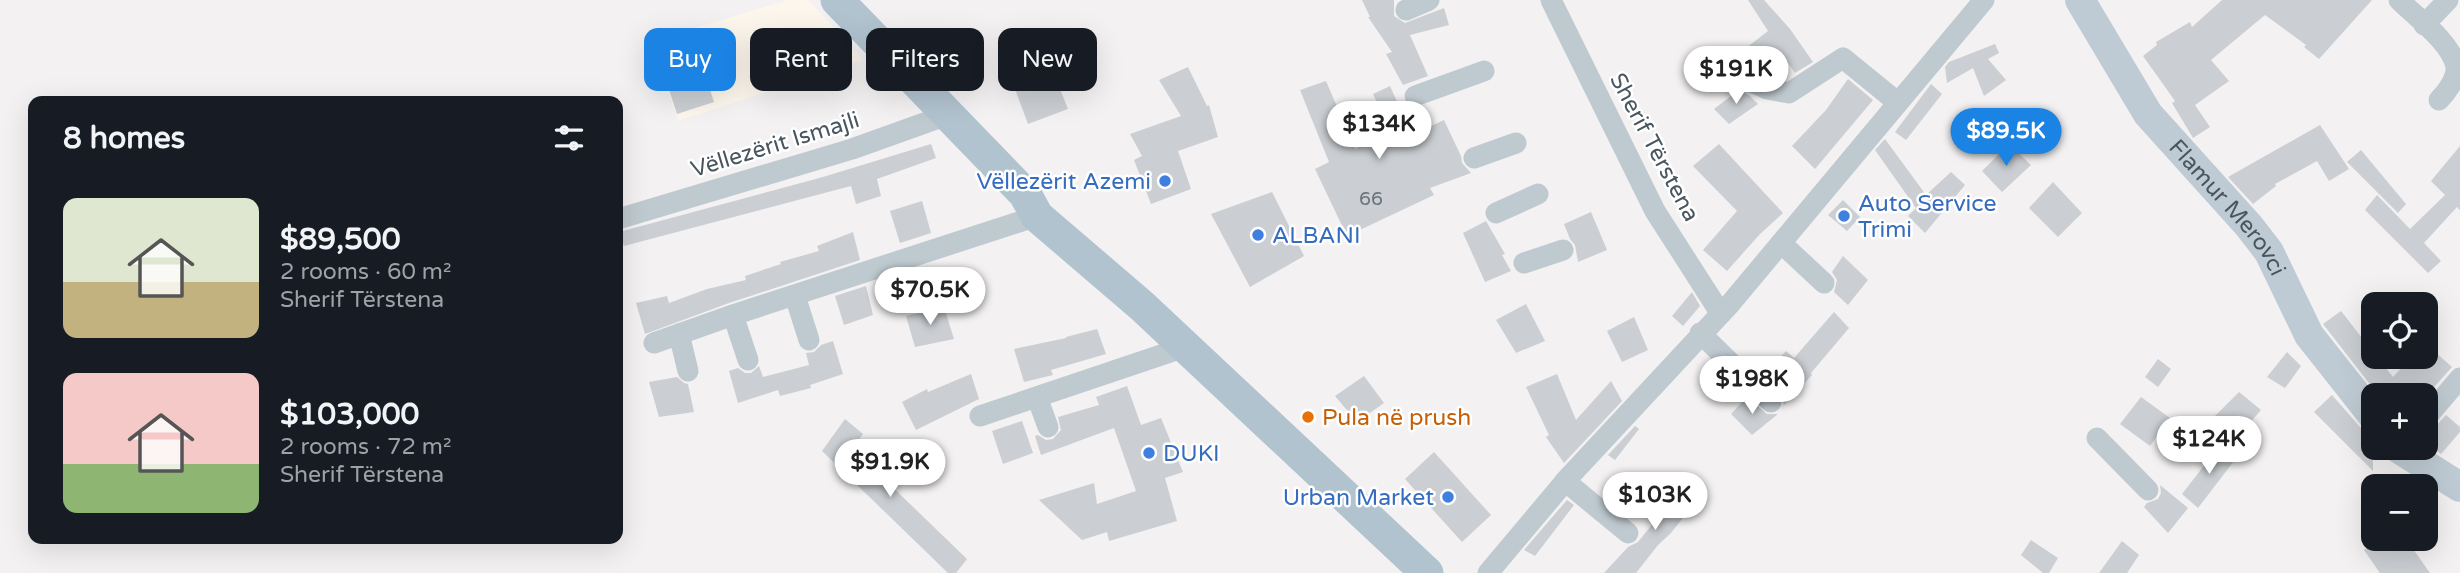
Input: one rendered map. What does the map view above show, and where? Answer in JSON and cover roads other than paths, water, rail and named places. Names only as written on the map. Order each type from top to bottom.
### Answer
[{"type":"main road","points":[[846,3],[947,115],[1025,194],[1037,216],[1142,306],[1427,573]]},
{"type":"street","points":[[1406,10],[1429,0]]},
{"type":"street","name":"Sherif Tërstena","points":[[1551,0],[1655,211],[1721,314]]},
{"type":"street","name":"Flamur Merovci","points":[[2080,0],[2148,114],[2249,226],[2269,252],[2309,335],[2361,401]]},
{"type":"street","points":[[2399,0],[2446,46],[2456,69],[2448,91],[2440,100]]},
{"type":"street","points":[[2424,25],[2448,0]]},
{"type":"street","points":[[1488,573],[1565,481],[1721,314],[1897,102],[1975,3]]},
{"type":"street","points":[[1731,72],[1767,89],[1789,93],[1843,58],[1897,102]]},
{"type":"street","points":[[1415,96],[1484,71]]},
{"type":"street","name":"Vëllezërit Ismajli","points":[[623,218],[852,149],[947,115]]},
{"type":"street","points":[[1474,158],[1516,143]]},
{"type":"street","points":[[1496,213],[1538,194]]},
{"type":"street","points":[[654,343],[1037,216]]},
{"type":"street","points":[[1781,243],[1824,282]]},
{"type":"street","points":[[1524,263],[1563,250]]},
{"type":"street","points":[[795,296],[809,340]]},
{"type":"street","points":[[733,315],[748,360]]},
{"type":"street","points":[[679,334],[688,371]]},
{"type":"street","points":[[1701,334],[1771,402]]},
{"type":"street","points":[[980,416],[1185,347]]},
{"type":"street","points":[[2438,404],[2460,378]]},
{"type":"street","points":[[1037,397],[1048,427]]},
{"type":"street","points":[[2097,438],[2148,490]]},
{"type":"street","points":[[2418,460],[2460,487]]},
{"type":"street","points":[[1565,481],[1628,533]]},
{"type":"place","name":"Vëllezërit Azemi","points":[[1165,181]]},
{"type":"place","name":"Auto Service Trimi","points":[[1844,216]]},
{"type":"place","name":"ALBANI","points":[[1258,235]]},
{"type":"place","name":"Pula në prush","points":[[1308,417]]},
{"type":"place","name":"DUKI","points":[[1149,453]]},
{"type":"place","name":"Urban Market","points":[[1448,497]]}]
